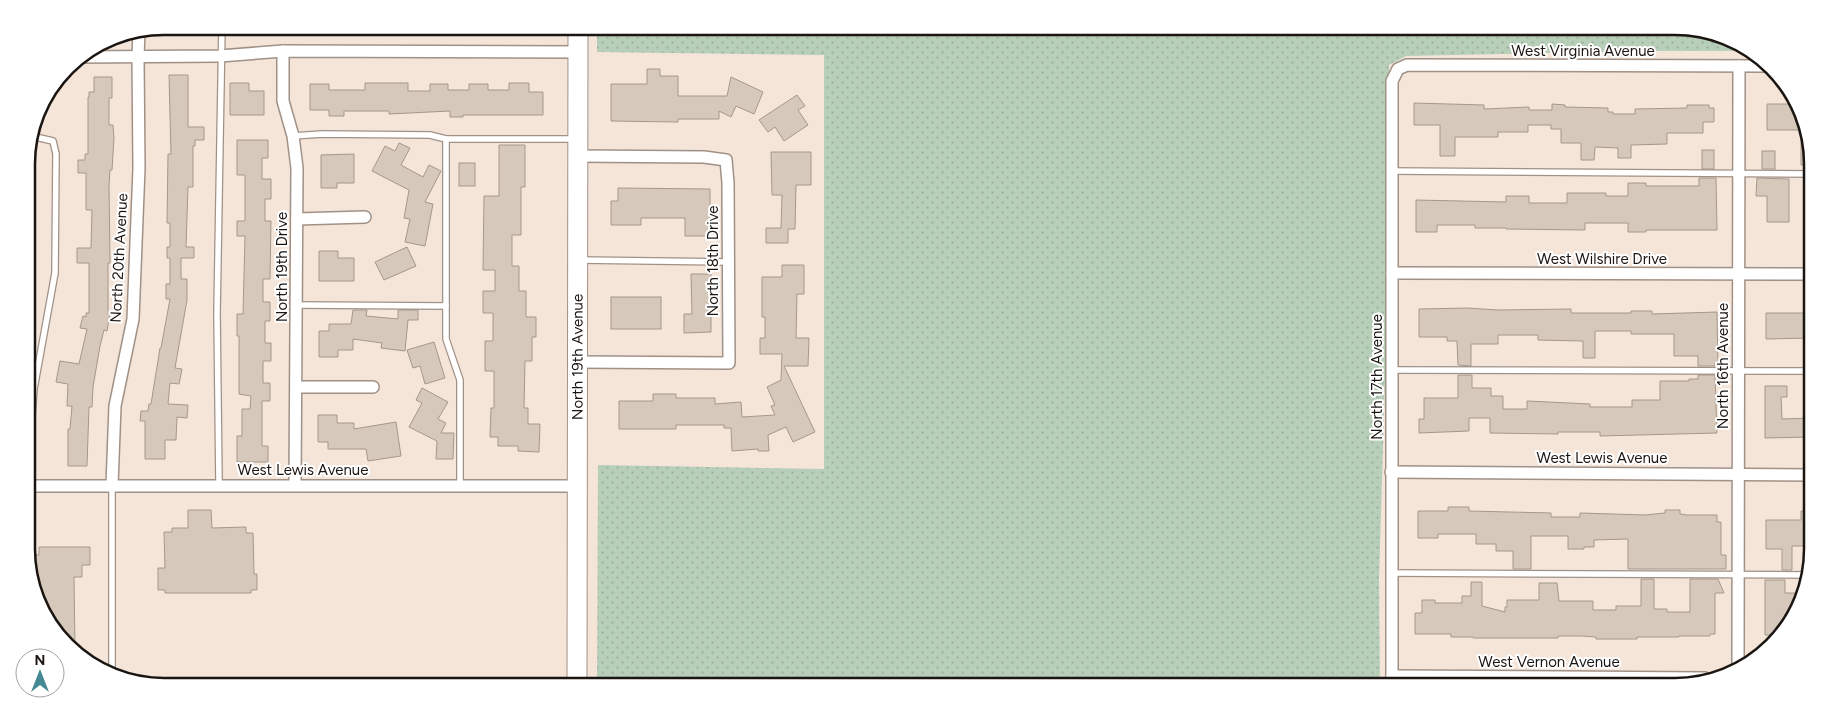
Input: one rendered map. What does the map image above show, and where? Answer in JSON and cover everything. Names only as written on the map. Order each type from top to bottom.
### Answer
[{"type":"main road","name":"North 19th Avenue","points":[[577,678],[578,35]]},
{"type":"street","name":"North 20th Avenue","points":[[112,485],[116,406],[133,319],[139,168],[139,37]]},
{"type":"street","points":[[92,57],[220,56],[282,51],[578,52]]},
{"type":"street","name":"North 19th Drive","points":[[282,51],[282,101],[293,136],[297,168],[295,485]]},
{"type":"street","name":"West Virginia Avenue","points":[[1398,68],[1407,65],[1759,66]]},
{"type":"street","name":"North 16th Avenue","points":[[1738,662],[1739,66]]},
{"type":"street","name":"North 17th Avenue","points":[[1392,678],[1391,171],[1392,82],[1398,68]]},
{"type":"street","name":"North 18th Drive","points":[[577,147],[726,160],[728,183],[729,363],[577,362]]},
{"type":"street","points":[[297,218],[365,217]]},
{"type":"street","name":"West Wilshire Drive","points":[[1392,273],[1804,274]]},
{"type":"street","points":[[296,387],[373,387]]},
{"type":"street","name":"West Lewis Avenue","points":[[1392,472],[1804,475]]},
{"type":"street","name":"West Lewis Avenue","points":[[35,486],[578,486]]},
{"type":"lane","points":[[218,485],[217,312],[221,35]]},
{"type":"lane","points":[[293,136],[322,134],[430,135],[446,139],[577,147]]},
{"type":"lane","points":[[35,383],[55,273],[56,154],[53,141],[37,137]]},
{"type":"lane","points":[[446,139],[446,339],[460,380],[460,485]]},
{"type":"lane","points":[[1391,171],[1804,174]]},
{"type":"lane","points":[[577,260],[728,262]]},
{"type":"lane","points":[[296,305],[446,306]]},
{"type":"lane","points":[[1392,370],[1804,370]]},
{"type":"lane","points":[[112,485],[112,667]]},
{"type":"lane","points":[[1391,573],[1801,575]]},
{"type":"green space","points":[[597,35],[1675,35],[1709,39],[1737,51],[1406,56],[1389,65],[1385,380],[1379,579],[1380,678],[597,678],[598,465],[824,469],[824,55],[597,52]]},
{"type":"building","points":[[647,69],[660,69],[660,76],[678,76],[678,96],[727,96],[731,77],[763,92],[754,114],[736,106],[731,117],[719,111],[719,119],[678,119],[678,122],[611,121],[611,84],[647,84]]},
{"type":"building","points":[[169,75],[188,75],[188,127],[204,127],[204,140],[195,140],[195,146],[193,146],[193,187],[188,187],[186,247],[194,247],[194,258],[181,258],[181,279],[187,279],[187,300],[175,368],[182,369],[179,384],[170,383],[168,404],[188,405],[187,418],[177,417],[176,440],[165,440],[165,459],[145,459],[145,421],[140,421],[141,411],[148,411],[149,404],[151,404],[170,299],[166,299],[166,284],[170,284],[170,258],[167,258],[167,247],[170,247],[170,223],[167,223],[168,154],[171,154]]},
{"type":"building","points":[[94,77],[112,77],[112,98],[109,98],[109,125],[113,125],[114,138],[109,185],[110,263],[108,263],[108,314],[110,314],[107,331],[104,330],[100,346],[93,387],[92,407],[89,407],[87,466],[68,466],[68,429],[70,429],[72,406],[67,406],[68,384],[56,382],[60,361],[79,364],[87,329],[80,328],[83,316],[86,317],[86,313],[89,313],[89,263],[77,263],[77,248],[91,248],[92,210],[86,210],[86,173],[78,173],[78,160],[85,160],[85,154],[88,154],[88,97],[89,92],[94,92]]},
{"type":"building","points":[[230,83],[249,83],[249,91],[264,91],[264,115],[230,115]]},
{"type":"building","points":[[365,83],[408,83],[408,91],[430,91],[430,84],[448,84],[448,90],[469,90],[469,84],[488,84],[488,90],[509,90],[509,83],[529,83],[529,92],[543,92],[543,115],[463,115],[463,117],[450,117],[450,111],[389,114],[389,111],[344,111],[344,116],[329,116],[329,110],[310,110],[310,84],[329,84],[329,90],[365,90]]},
{"type":"building","points":[[797,95],[805,106],[798,110],[808,125],[784,141],[775,127],[768,132],[759,120]]},
{"type":"building","points":[[1414,103],[1484,105],[1484,109],[1529,107],[1529,110],[1552,110],[1552,104],[1565,105],[1565,107],[1608,108],[1608,112],[1613,112],[1613,114],[1635,114],[1635,109],[1687,108],[1687,105],[1709,105],[1709,108],[1714,108],[1714,122],[1703,122],[1703,133],[1667,133],[1667,144],[1631,145],[1631,158],[1618,158],[1618,148],[1595,147],[1594,160],[1581,160],[1581,143],[1561,143],[1561,129],[1551,129],[1551,125],[1528,125],[1528,132],[1498,132],[1498,137],[1455,137],[1455,156],[1440,156],[1440,125],[1414,125]]},
{"type":"building","points":[[1767,104],[1789,104],[1800,130],[1767,130]]},
{"type":"building","points":[[1801,136],[1804,165],[1801,165]]},
{"type":"building","points":[[237,140],[268,140],[268,158],[262,158],[262,179],[271,179],[271,199],[265,199],[265,221],[271,221],[270,279],[263,279],[263,302],[270,302],[270,321],[265,321],[265,343],[271,343],[271,361],[263,361],[263,383],[270,383],[270,401],[262,401],[262,446],[268,446],[268,462],[237,462],[237,436],[242,436],[242,409],[250,409],[251,396],[239,394],[237,314],[243,314],[245,236],[237,236],[237,221],[245,221],[245,175],[237,175]]},
{"type":"building","points":[[399,143],[410,148],[401,165],[423,177],[429,165],[441,171],[425,202],[433,204],[425,246],[405,242],[410,219],[404,218],[409,190],[372,171],[385,146],[395,151]]},
{"type":"building","points":[[499,145],[525,145],[525,187],[521,187],[521,235],[512,235],[512,266],[519,266],[519,291],[526,291],[526,317],[536,317],[536,337],[532,337],[532,361],[525,361],[524,408],[528,408],[528,424],[540,424],[539,452],[518,451],[518,446],[498,446],[498,437],[490,437],[491,408],[494,408],[494,371],[485,371],[485,341],[493,341],[493,313],[483,313],[483,291],[495,291],[495,270],[483,270],[484,196],[499,196]]},
{"type":"building","points":[[1702,150],[1714,150],[1714,169],[1702,169]]},
{"type":"building","points":[[1762,151],[1775,151],[1775,169],[1762,169]]},
{"type":"building","points":[[771,152],[811,152],[811,185],[796,185],[795,229],[788,229],[788,243],[766,243],[766,228],[781,228],[782,195],[772,195]]},
{"type":"building","points":[[354,154],[354,183],[337,183],[337,188],[321,188],[321,155]]},
{"type":"building","points":[[459,163],[475,163],[475,186],[459,186]]},
{"type":"building","points":[[1699,178],[1716,178],[1717,230],[1646,230],[1646,232],[1628,232],[1628,223],[1585,223],[1585,230],[1475,228],[1475,225],[1437,225],[1437,232],[1416,232],[1416,200],[1506,202],[1506,196],[1529,196],[1529,203],[1567,203],[1567,193],[1606,193],[1606,196],[1628,196],[1628,183],[1646,183],[1646,186],[1699,186]]},
{"type":"building","points":[[1757,178],[1789,179],[1789,222],[1767,222],[1767,196],[1756,196]]},
{"type":"building","points":[[618,188],[710,189],[710,236],[685,236],[685,218],[641,218],[641,225],[611,225],[611,201],[618,201]]},
{"type":"building","points":[[407,247],[416,266],[384,280],[375,262]]},
{"type":"building","points":[[319,251],[338,251],[338,258],[354,258],[354,281],[319,281]]},
{"type":"building","points":[[782,265],[804,265],[804,294],[797,294],[796,338],[809,338],[808,366],[784,366],[815,432],[793,442],[786,427],[768,435],[769,451],[758,451],[758,449],[732,451],[731,428],[724,428],[724,425],[676,425],[676,429],[619,429],[619,401],[653,401],[653,394],[676,394],[676,398],[715,398],[715,404],[741,402],[742,417],[775,415],[771,406],[775,405],[767,387],[781,380],[782,354],[760,354],[760,338],[765,338],[765,317],[762,317],[762,277],[782,277]]},
{"type":"building","points":[[691,274],[711,274],[711,332],[684,333],[684,314],[692,314]]},
{"type":"building","points":[[611,297],[661,297],[661,329],[611,329]]},
{"type":"building","points":[[1467,308],[1498,310],[1571,309],[1571,313],[1631,313],[1631,311],[1652,311],[1652,314],[1717,312],[1718,363],[1715,363],[1715,366],[1698,366],[1698,356],[1674,356],[1674,334],[1631,334],[1631,331],[1595,331],[1595,358],[1583,358],[1583,341],[1538,340],[1538,335],[1498,335],[1498,344],[1471,344],[1471,366],[1458,365],[1457,341],[1447,341],[1447,337],[1419,337],[1419,309]]},
{"type":"building","points":[[353,310],[367,310],[366,316],[398,319],[398,310],[418,310],[418,320],[408,320],[405,351],[381,348],[382,343],[353,339],[353,350],[338,350],[338,357],[319,357],[319,331],[329,331],[329,324],[351,324]]},
{"type":"building","points":[[1766,313],[1804,313],[1804,338],[1766,339]]},
{"type":"building","points":[[434,342],[445,378],[425,384],[420,366],[413,368],[407,350]]},
{"type":"building","points":[[1458,375],[1472,375],[1472,388],[1491,388],[1491,396],[1503,396],[1503,409],[1527,409],[1527,401],[1590,404],[1590,407],[1632,407],[1632,400],[1660,400],[1660,381],[1689,381],[1689,379],[1698,379],[1698,375],[1715,375],[1717,433],[1600,436],[1600,432],[1558,432],[1558,434],[1490,433],[1490,418],[1469,418],[1469,431],[1419,433],[1419,419],[1424,419],[1424,398],[1458,398]]},
{"type":"building","points":[[1765,386],[1787,386],[1787,397],[1781,397],[1782,419],[1804,418],[1804,437],[1765,438]]},
{"type":"building","points":[[422,388],[448,402],[438,419],[446,423],[441,433],[454,433],[453,459],[436,459],[437,441],[409,427],[422,403],[416,400]]},
{"type":"building","points":[[318,415],[337,415],[337,423],[354,423],[354,429],[396,422],[401,456],[368,461],[366,449],[328,449],[328,442],[318,442]]},
{"type":"building","points":[[1448,507],[1469,507],[1469,511],[1551,513],[1551,517],[1580,517],[1580,513],[1645,515],[1665,513],[1665,510],[1680,510],[1680,514],[1687,515],[1717,515],[1717,522],[1721,522],[1721,555],[1726,555],[1726,569],[1628,569],[1628,539],[1594,540],[1594,547],[1568,549],[1568,536],[1531,536],[1531,569],[1513,569],[1513,551],[1496,551],[1496,544],[1476,544],[1476,534],[1438,534],[1438,538],[1418,538],[1418,511],[1448,511]]},
{"type":"building","points":[[188,510],[211,510],[212,528],[246,527],[246,533],[253,533],[254,574],[257,574],[257,590],[251,590],[251,593],[165,593],[165,590],[158,590],[158,568],[165,568],[164,532],[172,532],[172,528],[188,528]]},
{"type":"building","points":[[1801,511],[1804,511],[1804,546],[1792,546],[1792,570],[1782,570],[1782,549],[1766,549],[1766,520],[1801,520]]},
{"type":"building","points":[[39,547],[90,547],[90,565],[82,565],[82,577],[74,577],[75,642],[57,621],[48,606],[37,574],[35,555],[39,555]]},
{"type":"building","points":[[1641,579],[1654,579],[1654,609],[1667,609],[1667,612],[1690,612],[1690,579],[1718,579],[1724,593],[1715,593],[1715,634],[1710,634],[1710,636],[1596,639],[1596,637],[1582,636],[1558,636],[1558,638],[1473,638],[1451,637],[1451,634],[1415,634],[1415,613],[1422,613],[1422,600],[1435,600],[1435,603],[1462,603],[1462,596],[1471,596],[1471,582],[1482,582],[1482,606],[1505,612],[1507,600],[1539,600],[1539,583],[1557,583],[1559,601],[1593,601],[1593,610],[1616,610],[1616,606],[1641,606]]},
{"type":"building","points":[[1765,580],[1785,580],[1785,593],[1796,593],[1791,606],[1777,628],[1771,635],[1765,635]]}]
